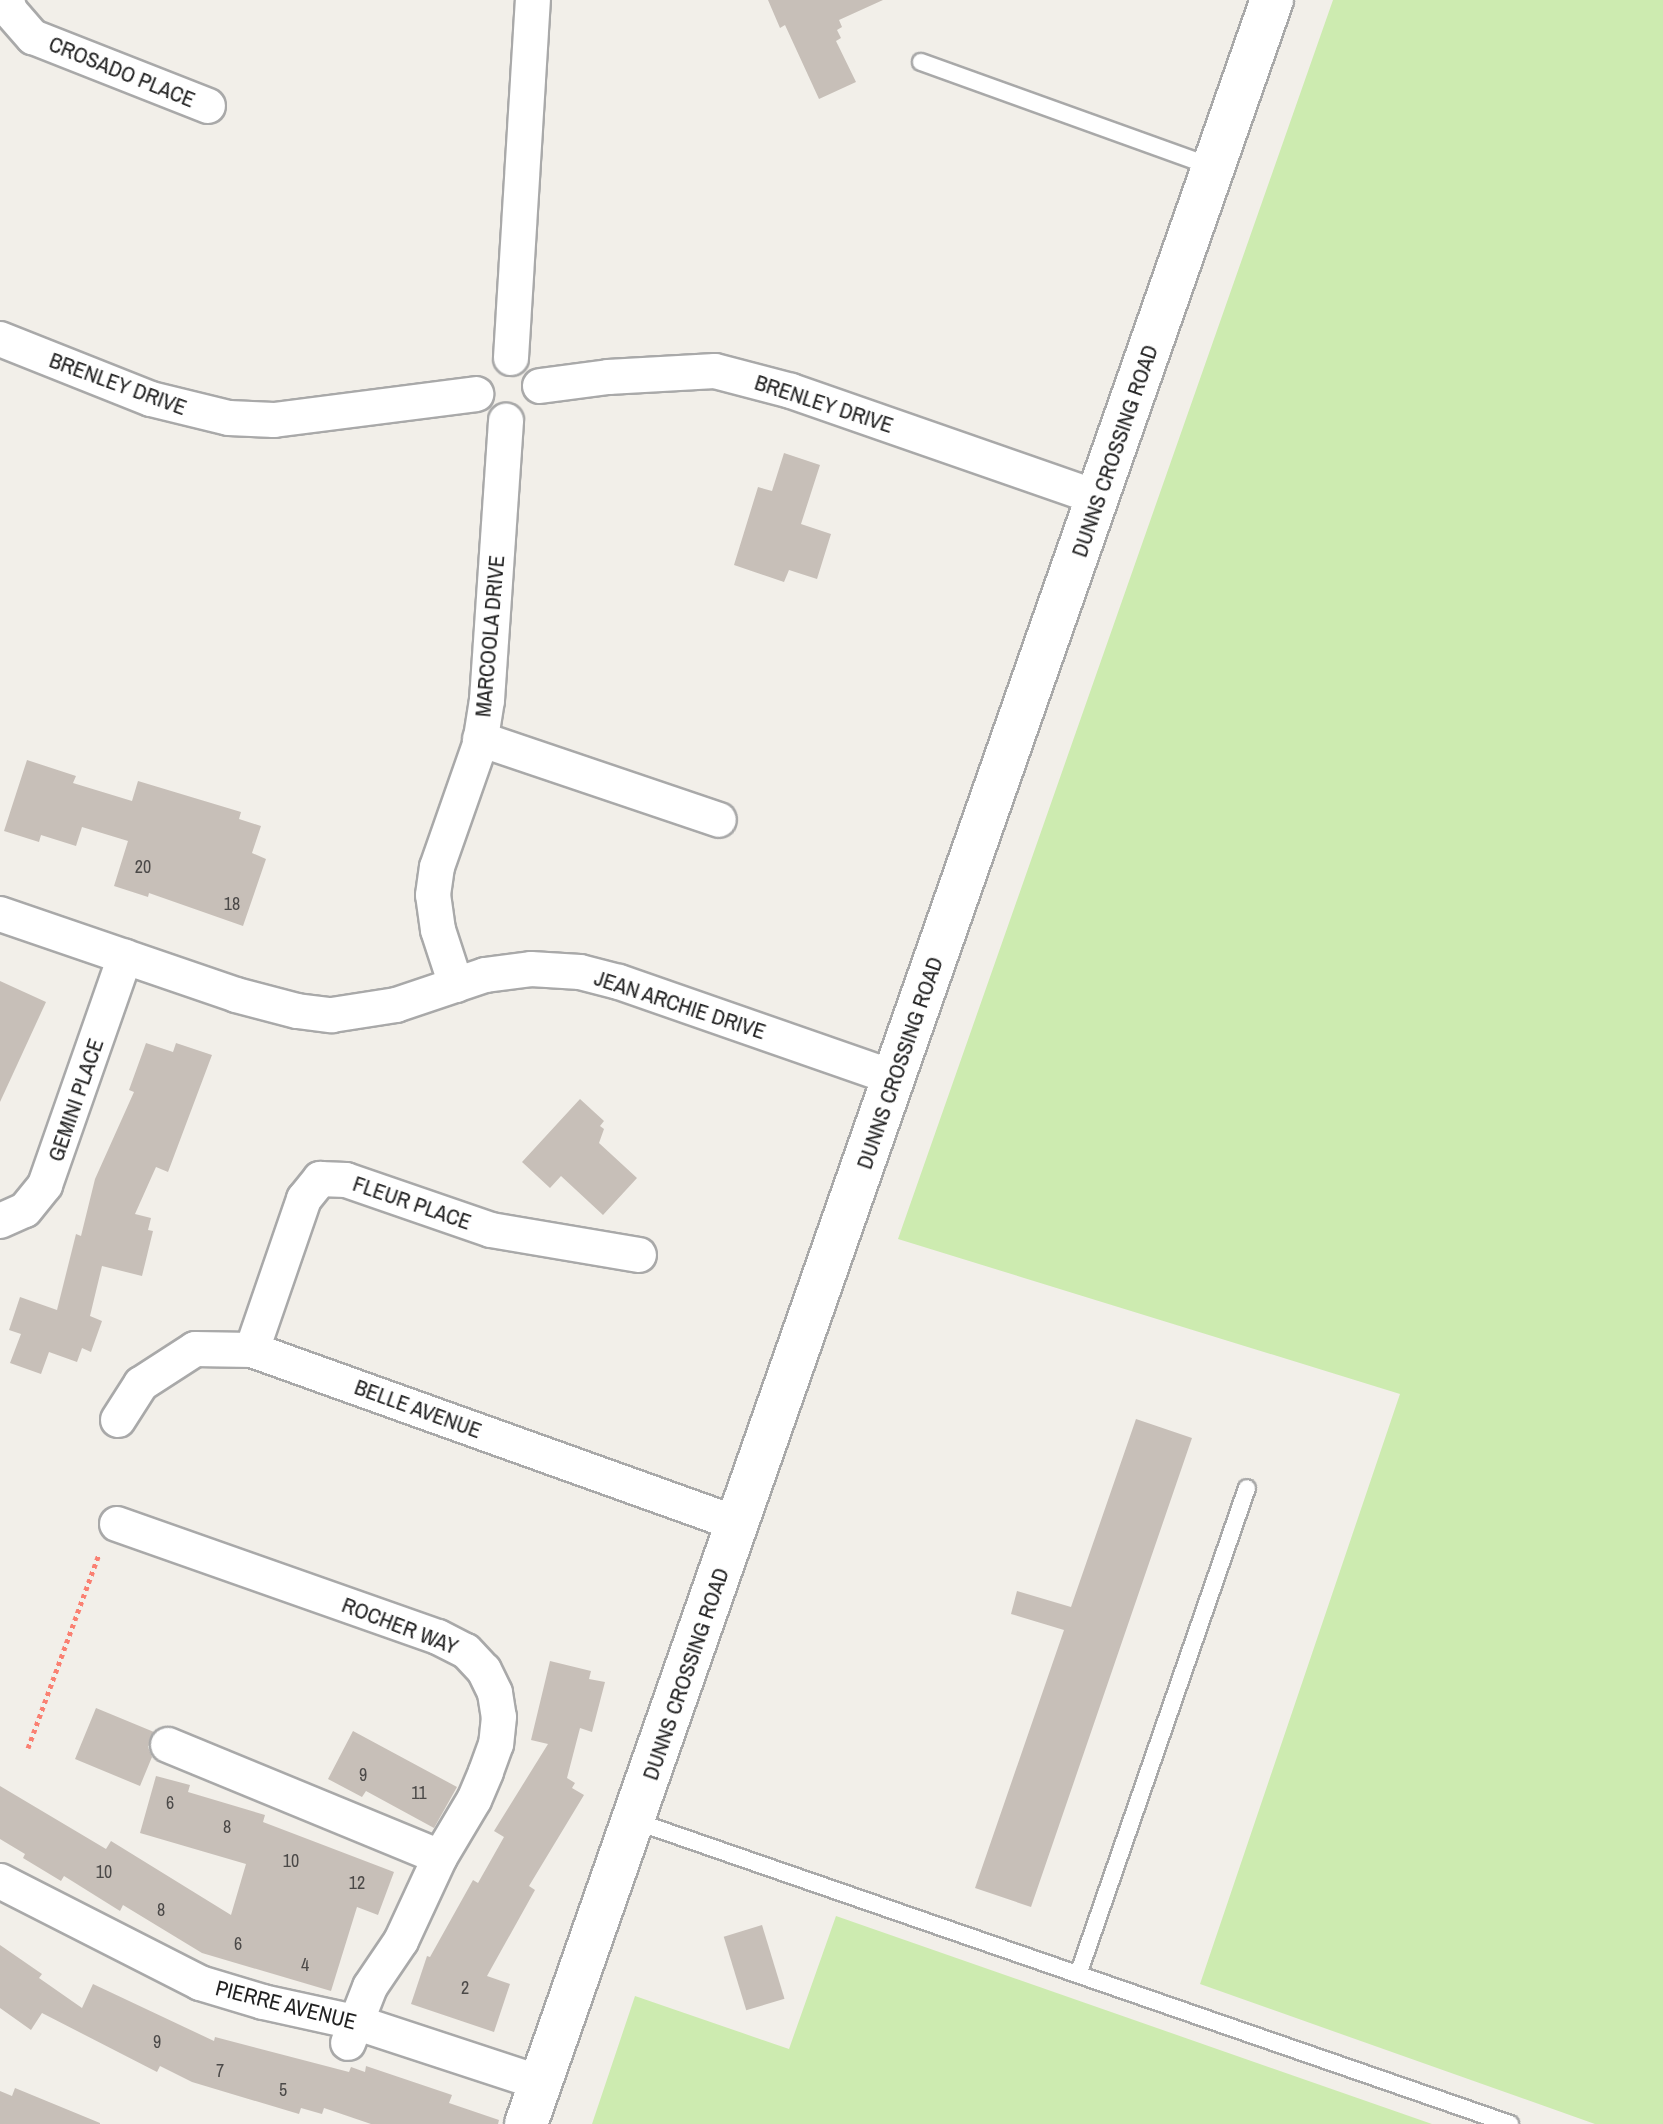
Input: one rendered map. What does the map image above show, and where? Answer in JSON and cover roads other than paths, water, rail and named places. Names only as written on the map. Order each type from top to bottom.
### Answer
[{"type":"street","name":"CROSADO PLACE","points":[[7,0],[10,11],[33,37],[208,106]]},
{"type":"street","points":[[511,358],[533,0]]},
{"type":"street","name":"DUNNS CROSSING ROAD","points":[[533,2103],[635,1821],[1272,0]]},
{"type":"street","name":"BRENLEY DRIVE","points":[[0,339],[151,399],[229,418],[274,420],[476,394]]},
{"type":"street","points":[[511,358],[533,370],[540,386],[537,404],[531,412],[515,421],[506,421],[486,413],[476,394],[479,375],[485,368],[492,362],[511,358]]},
{"type":"street","name":"BRENLEY DRIVE","points":[[540,386],[608,377],[715,371],[791,391],[1099,498]]},
{"type":"street","name":"MARCOOLA DRIVE","points":[[456,985],[438,930],[433,895],[437,867],[480,739],[487,700],[506,421]]},
{"type":"street","points":[[480,739],[719,820]]},
{"type":"street","name":"JEAN ARCHIE DRIVE","points":[[0,914],[236,995],[297,1011],[332,1015],[396,1005],[485,975],[531,969],[580,972],[619,982],[895,1078]]},
{"type":"street","name":"GEMINI PLACE","points":[[0,1221],[25,1210],[45,1185],[125,957]]},
{"type":"street","name":"FLEUR PLACE","points":[[252,1350],[304,1199],[320,1179],[346,1180],[491,1230],[639,1255]]},
{"type":"street","name":"BELLE AVENUE","points":[[118,1420],[141,1384],[195,1349],[252,1350],[738,1524]]},
{"type":"street","name":"ROCHER WAY","points":[[117,1524],[438,1637],[466,1651],[484,1670],[495,1693],[499,1717],[496,1744],[474,1800],[440,1857],[401,1941],[370,1987],[352,2033]]},
{"type":"street","points":[[168,1745],[440,1857]]},
{"type":"street","name":"PIERRE AVENUE","points":[[0,1881],[200,1983],[352,2033],[533,2103]]},
{"type":"street","name":"PIERRE AVENUE","points":[[0,1907],[167,1992],[211,2011],[352,2033]]},
{"type":"lane","points":[[921,62],[1214,167]]},
{"type":"lane","points":[[1079,1972],[1247,1488]]},
{"type":"lane","points":[[635,1821],[1079,1972],[1510,2124]]}]
